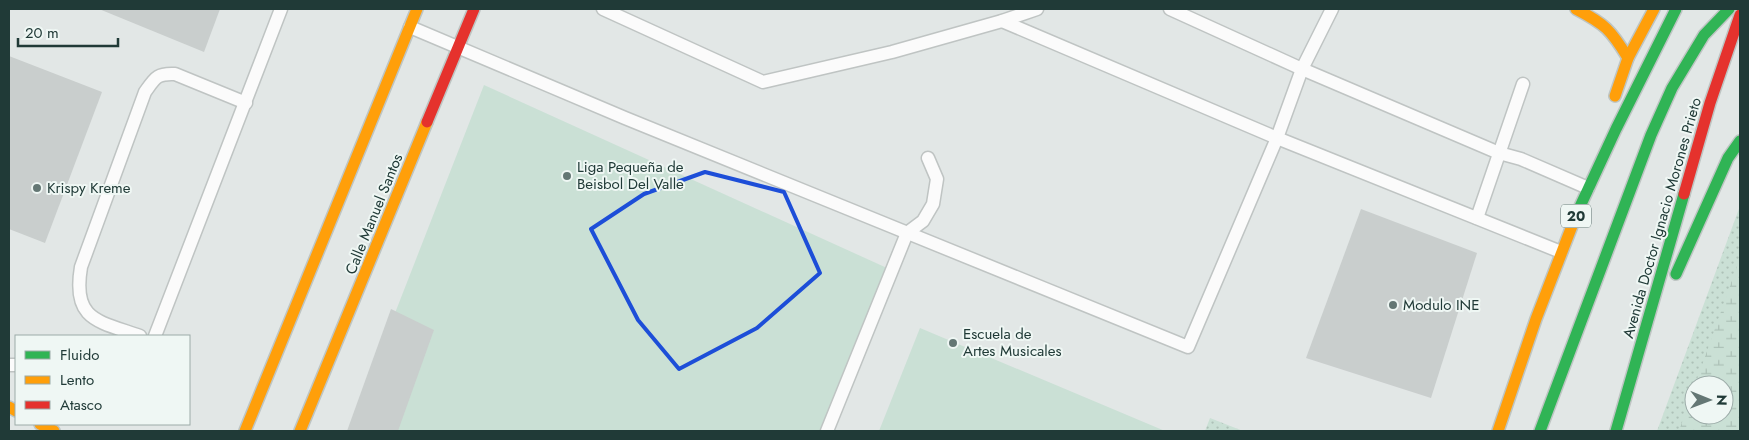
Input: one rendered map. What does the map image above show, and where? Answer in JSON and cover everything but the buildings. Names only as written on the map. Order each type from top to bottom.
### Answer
[{"type":"main road","points":[[245,431],[417,9]]},
{"type":"main road","name":"Calle Manuel Santos","points":[[300,431],[474,9]]},
{"type":"main road","points":[[1576,9],[1599,21],[1615,36],[1628,58]]},
{"type":"main road","points":[[1612,104],[1628,58],[1654,9]]},
{"type":"main road","name":"20","points":[[1498,431],[1561,252],[1598,166],[1676,9]]},
{"type":"main road","points":[[1540,431],[1638,168],[1672,88],[1704,35],[1729,9]]},
{"type":"main road","name":"Avenida Doctor Ignacio Morones Prieto","points":[[1616,431],[1710,103],[1740,15]]},
{"type":"main road","points":[[1598,166],[1608,122]]},
{"type":"main road","points":[[1633,372],[1728,158],[1740,126]]},
{"type":"main road","points":[[1728,158],[1740,141]]},
{"type":"main road","points":[[42,425],[54,431]]},
{"type":"lane","points":[[155,335],[281,9]]},
{"type":"lane","points":[[603,9],[763,82],[892,52],[1037,9]]},
{"type":"lane","points":[[1170,9],[1302,69],[1499,153],[1521,158],[1588,188]]},
{"type":"lane","points":[[410,27],[625,118],[1188,347],[1277,138],[1302,69],[1332,9]]},
{"type":"lane","points":[[1009,16],[1277,138],[1561,252]]},
{"type":"lane","points":[[137,335],[104,324],[90,316],[80,301],[78,285],[81,267],[145,92],[153,81],[162,74],[175,74],[246,103]]},
{"type":"lane","points":[[1477,218],[1523,84]]},
{"type":"lane","points":[[828,431],[907,233],[923,221],[933,204],[937,179],[928,158]]},
{"type":"highlighted area","points":[[705,172],[784,192],[820,273],[757,328],[679,369],[638,320],[591,229],[644,194]]},
{"type":"green space","name":"Liga Pequeña de Beisbol Del Valle","points":[[484,85],[887,268],[822,431],[349,431]]},
{"type":"green space","points":[[1740,206],[1740,431],[1657,431]]},
{"type":"green space","points":[[1740,258],[1740,431],[1679,431],[1684,417],[1684,425],[1734,425],[1734,375],[1699,375]]},
{"type":"green space","points":[[920,328],[1165,431],[879,431]]},
{"type":"green space","points":[[1210,418],[1243,431],[1205,431]]},
{"type":"traffic: fast","points":[[1577,213],[1616,129],[1676,9]]},
{"type":"traffic: fast","points":[[1540,431],[1651,135],[1672,88],[1704,35],[1729,9]]},
{"type":"traffic: fast","points":[[1676,274],[1728,158],[1740,141]]},
{"type":"traffic: fast","points":[[1616,431],[1684,194]]},
{"type":"traffic: slow","points":[[245,431],[417,9]]},
{"type":"traffic: slow","points":[[1576,9],[1594,19],[1612,34],[1628,58]]},
{"type":"traffic: slow","points":[[1615,96],[1628,58],[1654,9]]},
{"type":"traffic: slow","points":[[300,431],[427,122]]},
{"type":"traffic: slow","points":[[1498,431],[1536,319],[1577,213]]},
{"type":"traffic: slow","points":[[9,407],[15,410]]},
{"type":"traffic: slow","points":[[42,425],[54,431]]},
{"type":"traffic: jam","points":[[427,122],[474,9]]},
{"type":"traffic: jam","points":[[1684,194],[1710,103],[1740,15]]},
{"type":"place","name":"Liga Pequeña de Beisbol Del Valle","points":[[567,176]]},
{"type":"place","name":"Krispy Kreme","points":[[37,188]]},
{"type":"place","name":"Modulo INE","points":[[1393,305]]},
{"type":"place","name":"Escuela de Artes Musicales","points":[[953,343]]}]
